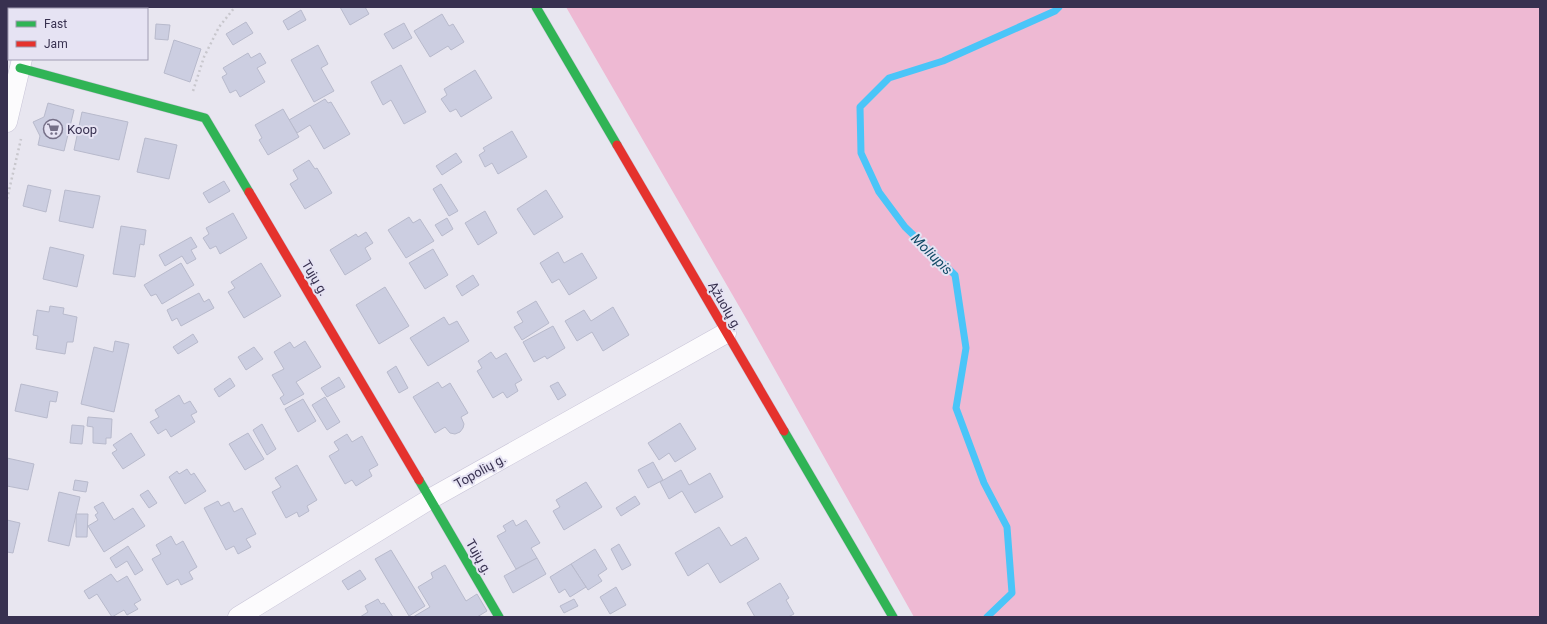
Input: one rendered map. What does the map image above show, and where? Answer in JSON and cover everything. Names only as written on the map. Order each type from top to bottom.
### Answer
[{"type":"street","name":"Ąžuolų g.","points":[[536,7],[893,617]]},
{"type":"street","name":"Tujų g.","points":[[21,64],[205,118],[499,617]]},
{"type":"street","points":[[7,122],[21,64]]},
{"type":"street","name":"Topolių g.","points":[[238,617],[430,499],[726,333]]},
{"type":"path","points":[[186,113],[204,57],[220,27],[235,7]]},
{"type":"shaded area","points":[[566,7],[1540,7],[1540,617],[914,617],[747,320]]},
{"type":"building","points":[[340,7],[365,7],[369,14],[350,25]]},
{"type":"building","points":[[301,10],[306,20],[288,30],[283,21]]},
{"type":"building","points":[[442,14],[449,26],[453,24],[464,42],[451,50],[448,46],[430,57],[414,31]]},
{"type":"building","points":[[246,22],[253,33],[233,45],[226,34]]},
{"type":"building","points":[[404,23],[412,38],[393,49],[384,34]]},
{"type":"building","points":[[156,24],[170,25],[168,40],[155,39]]},
{"type":"building","points":[[174,40],[201,49],[190,82],[164,73]]},
{"type":"building","points":[[318,45],[328,64],[321,68],[334,91],[314,102],[291,60]]},
{"type":"building","points":[[248,53],[251,58],[260,53],[266,63],[257,68],[265,82],[240,97],[236,90],[230,93],[222,77],[227,74],[223,68]]},
{"type":"building","points":[[401,65],[426,112],[404,124],[391,100],[383,105],[371,82]]},
{"type":"building","points":[[475,70],[492,98],[461,117],[456,109],[450,112],[441,99],[447,95],[444,89]]},
{"type":"building","points":[[325,99],[328,103],[331,102],[350,134],[324,149],[310,125],[297,133],[289,120]]},
{"type":"building","name":"Koop","points":[[48,103],[74,110],[64,151],[38,145],[40,136],[33,122],[44,117]]},
{"type":"building","points":[[283,109],[299,137],[268,155],[259,140],[262,138],[255,125]]},
{"type":"building","points":[[82,112],[128,122],[119,160],[74,150]]},
{"type":"building","points":[[512,131],[527,157],[498,174],[492,163],[485,167],[479,155],[485,151],[483,148]]},
{"type":"building","points":[[145,138],[177,145],[169,179],[137,172]]},
{"type":"building","points":[[456,153],[462,162],[442,175],[436,166]]},
{"type":"building","points":[[309,160],[315,169],[317,168],[332,193],[305,209],[290,184],[298,179],[293,170]]},
{"type":"building","points":[[224,181],[230,191],[209,203],[203,193]]},
{"type":"building","points":[[441,184],[458,211],[449,216],[433,189]]},
{"type":"building","points":[[28,185],[51,190],[46,212],[23,206]]},
{"type":"building","points":[[65,190],[100,196],[93,228],[59,221]]},
{"type":"building","points":[[546,190],[563,217],[534,235],[517,209]]},
{"type":"building","points":[[485,211],[497,233],[478,245],[465,223]]},
{"type":"building","points":[[233,213],[247,238],[220,254],[216,246],[210,249],[203,238],[209,234],[206,228]]},
{"type":"building","points":[[409,217],[413,223],[420,219],[434,241],[406,258],[388,230]]},
{"type":"building","points":[[447,218],[453,229],[442,236],[435,225]]},
{"type":"building","points":[[121,226],[146,230],[144,245],[140,244],[135,277],[113,274]]},
{"type":"building","points":[[366,232],[373,243],[365,248],[371,259],[345,275],[330,250],[356,234],[358,237]]},
{"type":"building","points":[[191,237],[197,247],[191,250],[196,259],[187,264],[182,256],[165,266],[159,255]]},
{"type":"building","points":[[50,247],[84,255],[77,287],[43,279]]},
{"type":"building","points":[[433,249],[448,275],[425,289],[409,263]]},
{"type":"building","points":[[558,252],[564,263],[582,253],[597,278],[569,295],[559,279],[552,283],[540,263]]},
{"type":"building","points":[[181,263],[194,285],[162,304],[156,294],[151,296],[144,285]]},
{"type":"building","points":[[261,263],[281,296],[244,318],[228,292],[235,288],[231,282]]},
{"type":"building","points":[[473,275],[479,285],[462,296],[456,286]]},
{"type":"building","points":[[385,287],[409,326],[379,344],[356,305]]},
{"type":"building","points":[[199,293],[204,302],[209,299],[214,308],[181,326],[177,318],[172,321],[167,310]]},
{"type":"building","points":[[536,301],[549,323],[522,340],[514,327],[523,322],[517,312]]},
{"type":"building","points":[[50,306],[64,308],[63,314],[77,317],[73,342],[67,342],[65,354],[36,349],[38,336],[33,335],[37,310],[49,312]]},
{"type":"building","points":[[613,307],[629,335],[603,351],[592,332],[577,341],[565,321],[584,310],[591,321]]},
{"type":"building","points":[[444,317],[449,325],[457,321],[469,341],[428,366],[410,338]]},
{"type":"building","points":[[553,326],[565,348],[547,359],[545,356],[534,362],[523,342]]},
{"type":"building","points":[[193,334],[198,342],[178,354],[173,347]]},
{"type":"building","points":[[115,341],[129,344],[114,412],[81,404],[94,347],[113,352]]},
{"type":"building","points":[[305,341],[321,367],[296,382],[304,394],[284,405],[280,398],[284,395],[272,375],[284,369],[274,352],[290,342],[294,348]]},
{"type":"building","points":[[254,347],[263,359],[246,370],[238,357]]},
{"type":"building","points":[[491,352],[496,359],[506,353],[522,380],[515,384],[518,391],[507,398],[503,392],[493,398],[477,371],[482,368],[478,361]]},
{"type":"building","points":[[396,366],[408,388],[399,393],[387,372]]},
{"type":"building","points":[[339,377],[345,387],[327,397],[321,388]]},
{"type":"building","points":[[230,378],[235,386],[219,397],[214,389]]},
{"type":"building","points":[[438,382],[442,388],[450,383],[468,413],[461,417],[464,424],[463,428],[460,432],[455,434],[450,433],[445,427],[435,433],[413,397]]},
{"type":"building","points":[[558,382],[566,395],[558,400],[550,386]]},
{"type":"building","points":[[21,384],[58,392],[56,402],[50,401],[47,418],[15,411]]},
{"type":"building","points":[[179,395],[184,404],[190,401],[197,412],[191,415],[195,422],[171,437],[166,429],[158,434],[150,422],[159,417],[155,410]]},
{"type":"building","points":[[325,397],[340,422],[327,430],[312,405]]},
{"type":"building","points":[[303,399],[316,421],[298,432],[285,409]]},
{"type":"building","points":[[88,417],[112,419],[111,438],[106,438],[106,444],[93,443],[93,427],[87,426]]},
{"type":"building","points":[[680,423],[696,449],[675,462],[669,453],[659,460],[648,443]]},
{"type":"building","points":[[262,424],[276,449],[267,455],[253,430]]},
{"type":"building","points":[[72,425],[84,426],[82,444],[70,443]]},
{"type":"building","points":[[131,433],[145,455],[123,469],[112,453],[117,450],[113,445]]},
{"type":"building","points":[[248,433],[264,459],[245,470],[229,444]]},
{"type":"building","points":[[347,434],[352,442],[362,436],[378,465],[369,470],[372,476],[356,486],[352,480],[345,484],[329,456],[339,450],[334,442]]},
{"type":"building","points":[[7,458],[34,464],[28,490],[7,486]]},
{"type":"building","points":[[653,462],[663,480],[648,488],[638,470]]},
{"type":"building","points":[[297,465],[317,500],[307,506],[309,511],[299,517],[297,512],[286,518],[272,492],[281,487],[275,478]]},
{"type":"building","points":[[187,469],[191,475],[194,473],[206,491],[185,504],[169,477],[177,471],[179,474]]},
{"type":"building","points":[[681,470],[689,485],[710,473],[723,497],[695,513],[682,491],[669,499],[660,482]]},
{"type":"building","points":[[75,480],[88,482],[86,492],[73,490]]},
{"type":"building","points":[[586,482],[602,507],[564,530],[553,511],[560,507],[556,500]]},
{"type":"building","points":[[148,490],[157,503],[149,508],[140,495]]},
{"type":"building","points":[[59,492],[80,497],[69,546],[48,541]]},
{"type":"building","points":[[635,496],[640,504],[621,516],[616,508]]},
{"type":"building","points":[[218,501],[221,506],[229,502],[234,512],[242,508],[256,534],[246,539],[251,547],[238,554],[234,546],[226,550],[204,508]]},
{"type":"building","points":[[103,502],[114,520],[133,508],[145,526],[104,552],[88,526],[98,520],[95,515],[98,513],[94,507]]},
{"type":"building","points":[[76,514],[88,514],[87,537],[76,537]]},
{"type":"building","points":[[7,520],[20,523],[13,553],[7,552]]},
{"type":"building","points":[[513,520],[516,526],[526,520],[540,543],[531,548],[537,558],[516,569],[497,536],[506,531],[503,526]]},
{"type":"building","points":[[719,527],[731,546],[746,537],[759,559],[720,583],[708,563],[688,576],[675,553]]},
{"type":"building","points":[[171,536],[176,545],[183,541],[197,567],[189,572],[193,579],[181,585],[178,579],[167,585],[152,559],[161,554],[156,545]]},
{"type":"building","points":[[619,544],[631,565],[622,570],[611,549]]},
{"type":"building","points":[[128,546],[143,570],[135,575],[127,561],[116,568],[110,558]]},
{"type":"building","points":[[595,549],[607,569],[598,575],[602,581],[588,590],[571,564]]},
{"type":"building","points":[[391,550],[425,606],[409,616],[375,559]]},
{"type":"building","points":[[537,558],[546,574],[513,593],[504,576]]},
{"type":"building","points":[[571,564],[586,587],[570,597],[565,589],[559,593],[550,577]]},
{"type":"building","points":[[445,565],[466,601],[477,594],[487,611],[477,617],[413,617],[430,607],[418,587],[433,578],[431,573]]},
{"type":"building","points":[[360,570],[366,579],[348,590],[342,581]]},
{"type":"building","points":[[111,574],[117,582],[127,576],[141,600],[134,604],[138,609],[127,615],[124,610],[112,617],[97,594],[89,599],[84,591]]},
{"type":"building","points":[[780,583],[789,598],[786,600],[794,614],[788,617],[755,617],[747,603]]},
{"type":"building","points":[[616,587],[626,605],[610,614],[600,597]]},
{"type":"building","points":[[378,599],[381,604],[384,603],[393,617],[360,617],[368,612],[365,606]]},
{"type":"building","points":[[574,599],[578,606],[564,613],[560,606]]},
{"type":"waterway","name":"Moliupis","points":[[987,617],[1012,593],[1007,527],[984,483],[956,408],[966,348],[955,275],[905,227],[879,192],[861,153],[860,107],[889,78],[943,61],[1055,11],[1059,7]]},
{"type":"traffic: fast","points":[[536,7],[617,145]]},
{"type":"traffic: fast","points":[[20,68],[205,118],[249,192]]},
{"type":"traffic: fast","points":[[784,431],[893,617]]},
{"type":"traffic: fast","points":[[419,480],[499,617]]},
{"type":"traffic: jam","points":[[617,145],[784,431]]},
{"type":"traffic: jam","points":[[249,192],[419,480]]},
{"type":"place","name":"Koop","points":[[53,129]]}]
